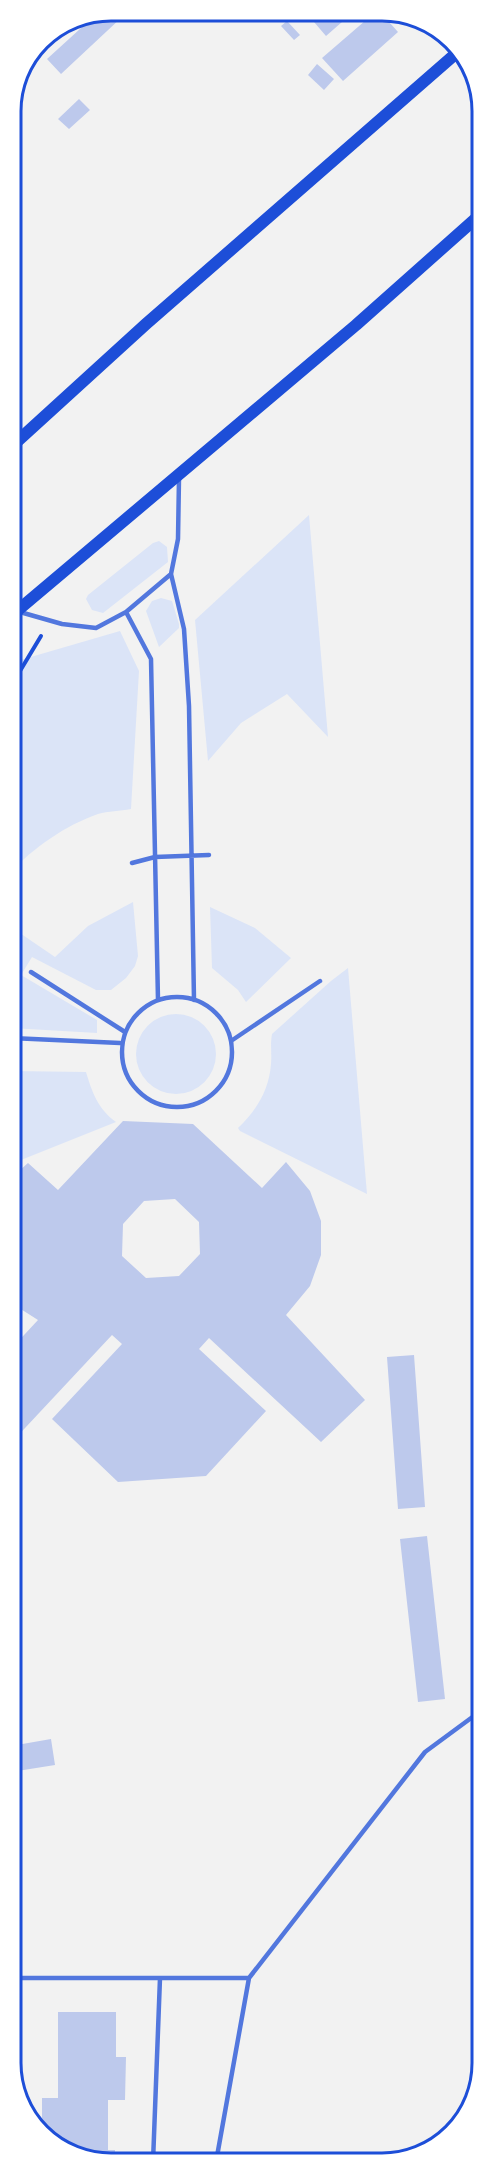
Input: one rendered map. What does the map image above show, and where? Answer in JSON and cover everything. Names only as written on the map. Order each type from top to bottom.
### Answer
[{"type":"main road","points":[[21,438],[146,324],[453,56]]},
{"type":"main road","points":[[21,607],[356,325],[472,222]]},
{"type":"lane","points":[[179,474],[178,539],[171,574],[184,629],[189,706],[194,1000]]},
{"type":"lane","points":[[21,615],[96,628],[126,612],[171,574]]},
{"type":"lane","points":[[126,612],[151,659],[158,1000]]},
{"type":"lane","points":[[132,863],[155,857],[209,855]]},
{"type":"lane","points":[[31,972],[125,1032]]},
{"type":"lane","points":[[231,1041],[320,981]]},
{"type":"lane","points":[[174,996],[194,1000],[217,1013],[226,1026],[231,1041],[231,1064],[221,1086],[209,1097],[195,1104],[180,1107],[164,1106],[150,1100],[137,1090],[128,1078],[122,1063],[120,1043],[133,1018],[144,1007],[174,996]]},
{"type":"lane","points":[[21,1038],[120,1043]]},
{"type":"lane","points":[[218,2153],[249,1978],[425,1752],[472,1717]]},
{"type":"lane","points":[[21,1978],[249,1978]]},
{"type":"lane","points":[[153,2153],[160,1978]]},
{"type":"path","points":[[21,669],[50,621]]},
{"type":"shaded area","points":[[309,515],[328,737],[287,694],[241,723],[208,761],[195,620]]},
{"type":"shaded area","points":[[159,541],[167,547],[168,562],[103,613],[92,610],[86,599],[88,595],[153,543]]},
{"type":"shaded area","points":[[161,598],[172,601],[179,628],[159,647],[146,611],[152,601]]},
{"type":"shaded area","points":[[120,631],[139,671],[131,809],[98,814],[74,824],[40,846],[21,862],[21,660]]},
{"type":"shaded area","points":[[133,902],[138,956],[135,966],[126,978],[111,990],[96,990],[32,957],[21,975],[21,934],[55,957],[88,926]]},
{"type":"shaded area","points":[[210,907],[255,928],[291,958],[246,1002],[238,990],[212,968]]},
{"type":"shaded area","points":[[348,968],[367,1194],[238,1128],[251,1114],[265,1091],[270,1073],[272,1034]]},
{"type":"shaded area","points":[[21,975],[97,1020],[97,1033],[21,1029]]},
{"type":"shaded area","points":[[176,1014],[191,1017],[204,1026],[213,1039],[216,1054],[213,1069],[204,1082],[191,1091],[176,1094],[161,1091],[148,1082],[139,1069],[136,1054],[139,1039],[148,1026],[161,1017]]},
{"type":"shaded area","points":[[21,1071],[86,1072],[97,1100],[116,1122],[21,1160]]},
{"type":"building","points":[[118,21],[61,74],[47,59],[84,26]]},
{"type":"building","points":[[287,21],[300,35],[294,40],[281,26]]},
{"type":"building","points":[[313,21],[343,21],[326,36]]},
{"type":"building","points":[[365,21],[389,22],[398,32],[343,81],[322,58]]},
{"type":"building","points":[[317,64],[334,79],[324,90],[308,75]]},
{"type":"building","points":[[79,99],[90,110],[69,129],[58,119]]},
{"type":"building","points":[[123,1121],[193,1124],[262,1188],[286,1162],[310,1191],[321,1221],[321,1255],[310,1286],[286,1315],[365,1400],[321,1442],[209,1338],[199,1349],[266,1411],[206,1476],[118,1482],[52,1419],[122,1344],[112,1335],[21,1432],[21,1338],[38,1320],[21,1309],[21,1169],[28,1163],[58,1190]],"holes":[[[175,1199],[199,1222],[200,1254],[179,1276],[146,1278],[122,1256],[123,1224],[144,1201]]]},
{"type":"building","points":[[414,1355],[425,1507],[398,1509],[387,1357]]},
{"type":"building","points":[[427,1536],[445,1699],[418,1702],[400,1539]]},
{"type":"building","points":[[51,1739],[55,1765],[21,1770],[21,1744]]},
{"type":"building","points":[[58,2012],[116,2012],[116,2057],[126,2057],[125,2100],[108,2100],[108,2150],[115,2150],[115,2153],[82,2148],[52,2131],[42,2121],[42,2098],[58,2098]]}]
